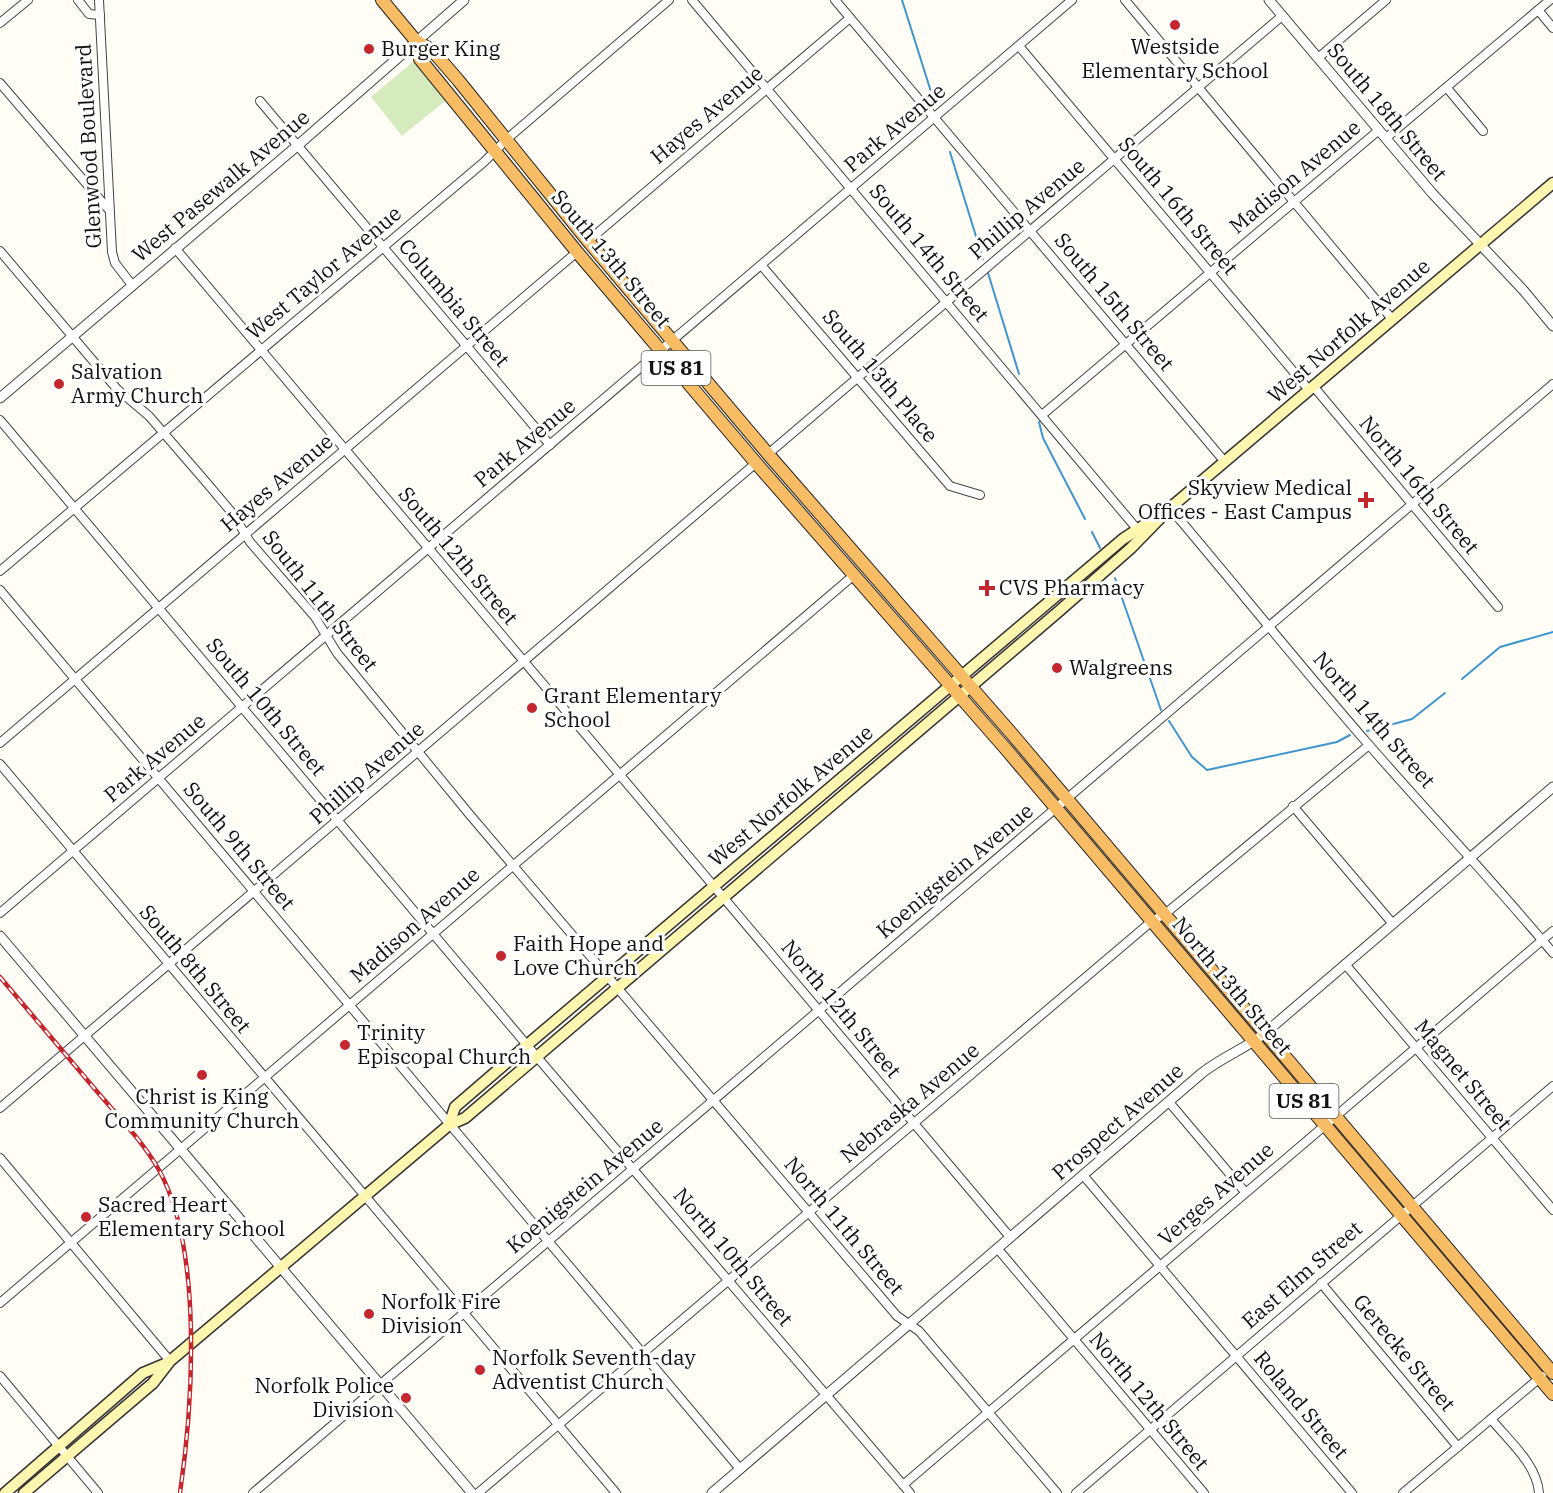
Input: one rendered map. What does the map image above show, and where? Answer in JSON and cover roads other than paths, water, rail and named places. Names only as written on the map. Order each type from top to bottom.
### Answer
[{"type":"highway","name":"South 13th Street","points":[[382,0],[416,41],[432,50],[588,241],[768,454],[966,681]]},
{"type":"highway","name":"South 13th Street","points":[[416,41],[420,59],[577,252],[756,463],[956,690]]},
{"type":"highway","name":"North 13th Street","points":[[966,681],[1552,1370]]},
{"type":"highway","name":"North 13th Street","points":[[956,690],[1553,1394]]},
{"type":"main road","name":"West Norfolk Avenue","points":[[966,681],[1131,548],[1170,508],[1553,183]]},
{"type":"main road","name":"West Norfolk Avenue","points":[[24,1493],[153,1383],[170,1361],[449,1125],[465,1118],[723,897],[1137,529],[1170,508]]},
{"type":"main road","name":"West Norfolk Avenue","points":[[449,1125],[455,1107],[527,1045],[714,887],[956,690]]},
{"type":"main road","name":"West Norfolk Avenue","points":[[5,1493],[143,1373],[170,1361]]},
{"type":"street","points":[[0,24],[28,0]]},
{"type":"street","points":[[78,0],[89,14],[99,15]]},
{"type":"street","name":"Glenwood Boulevard","points":[[99,0],[109,210],[115,263],[132,285]]},
{"type":"street","name":"West Pasewalk Avenue","points":[[0,398],[297,146],[464,0]]},
{"type":"street","name":"West Taylor Avenue","points":[[0,572],[669,0]]},
{"type":"street","name":"South 14th Street","points":[[692,0],[1137,529]]},
{"type":"street","name":"South 15th Street","points":[[835,0],[1225,462]]},
{"type":"street","name":"Park Avenue","points":[[0,913],[1072,0]]},
{"type":"street","points":[[1125,0],[1392,319]]},
{"type":"street","name":"South 18th Street","points":[[1269,0],[1378,130],[1553,326]]},
{"type":"street","points":[[1318,58],[1386,0]]},
{"type":"street","name":"Madison Avenue","points":[[1386,138],[1550,0]]},
{"type":"street","points":[[1538,10],[1553,28]]},
{"type":"street","name":"Phillip Avenue","points":[[768,454],[1197,86],[1282,16]]},
{"type":"street","name":"Hayes Avenue","points":[[588,241],[850,18]]},
{"type":"street","name":"South 16th Street","points":[[1019,46],[1311,388]]},
{"type":"street","points":[[0,83],[109,210]]},
{"type":"street","points":[[1447,88],[1483,130]]},
{"type":"street","name":"Columbia Street","points":[[260,101],[550,445]]},
{"type":"street","name":"Madison Avenue","points":[[1042,415],[1378,130]]},
{"type":"street","name":"South 12th Street","points":[[175,248],[714,887]]},
{"type":"street","name":"South 11th Street","points":[[0,251],[117,389],[149,416],[233,514],[245,534],[315,617],[326,637],[418,752],[608,978]]},
{"type":"street","name":"Hayes Avenue","points":[[0,743],[577,252]]},
{"type":"street","name":"South 13th Place","points":[[762,266],[950,486],[980,495]]},
{"type":"street","name":"Koenigstein Avenue","points":[[253,1493],[1067,798],[1271,627],[1553,384]]},
{"type":"street","name":"North 16th Street","points":[[1311,388],[1498,606]]},
{"type":"street","name":"South 10th Street","points":[[0,420],[527,1045]]},
{"type":"street","name":"Phillip Avenue","points":[[0,1108],[756,463]]},
{"type":"street","name":"North 14th Street","points":[[1170,508],[1369,745],[1470,858],[1483,869],[1553,953]]},
{"type":"street","name":"Madison Avenue","points":[[0,1303],[854,575]]},
{"type":"street","name":"South 9th Street","points":[[0,590],[740,1469]]},
{"type":"street","name":"Nebraska Avenue","points":[[478,1493],[1152,921],[1166,914],[1369,745]]},
{"type":"street","name":"South 8th Street","points":[[0,764],[168,966],[616,1493]]},
{"type":"street","name":"Prospect Avenue","points":[[712,1493],[1220,1059],[1254,1042],[1553,787]]},
{"type":"street","points":[[1293,806],[1393,924]]},
{"type":"street","name":"North 12th Street","points":[[714,887],[1010,1237]]},
{"type":"street","name":"Verges Avenue","points":[[903,1485],[1553,931]]},
{"type":"street","points":[[0,936],[472,1493]]},
{"type":"street","name":"Magnet Street","points":[[1345,964],[1553,1210]]},
{"type":"street","name":"North 11th Street","points":[[608,978],[897,1316],[919,1331],[1057,1493]]},
{"type":"street","name":"North 10th Street","points":[[527,1045],[910,1493]]},
{"type":"street","name":"East Elm Street","points":[[1076,1493],[1553,1086]]},
{"type":"street","points":[[1169,1102],[1245,1192]]},
{"type":"street","points":[[0,1158],[170,1361]]},
{"type":"street","name":"Roland Street","points":[[1083,1175],[1352,1493]]},
{"type":"street","name":"North 12th Street","points":[[997,1248],[1204,1493]]},
{"type":"street","name":"Gerecke Street","points":[[1321,1283],[1458,1447]]},
{"type":"street","points":[[1409,1491],[1539,1378],[1552,1370]]},
{"type":"street","points":[[0,1376],[98,1493]]},
{"type":"street","points":[[1491,1419],[1528,1464],[1538,1483],[1539,1493]]},
{"type":"waterway","points":[[902,0],[933,98]]},
{"type":"waterway","points":[[950,152],[983,259]]},
{"type":"waterway","points":[[988,273],[1019,374]]},
{"type":"waterway","points":[[1039,422],[1043,438],[1085,519]]},
{"type":"waterway","points":[[1092,532],[1100,548]]},
{"type":"waterway","points":[[1115,578],[1161,710]]},
{"type":"waterway","points":[[1462,679],[1500,647],[1553,632]]},
{"type":"waterway","points":[[1367,731],[1412,719],[1445,693]]},
{"type":"waterway","points":[[1169,721],[1192,757],[1207,770],[1337,742],[1350,735]]},
{"type":"railway","points":[[0,977],[137,1138],[159,1170],[173,1203],[183,1242],[191,1328],[191,1373],[180,1493]]},
{"type":"place","name":"Westside Elementary School","points":[[1175,25]]},
{"type":"place","name":"Burger King","points":[[369,49]]},
{"type":"place","name":"Salvation Army Church","points":[[59,384]]},
{"type":"place","name":"Skyview Medical Offices - East Campus","points":[[1366,500]]},
{"type":"place","name":"CVS Pharmacy","points":[[987,588]]},
{"type":"place","name":"Walgreens","points":[[1057,668]]},
{"type":"place","name":"Grant Elementary School","points":[[532,708]]},
{"type":"place","name":"Faith Hope and Love Church","points":[[501,956]]},
{"type":"place","name":"Trinity Episcopal Church","points":[[345,1045]]},
{"type":"place","name":"Christ is King Community Church","points":[[202,1075]]},
{"type":"place","name":"Sacred Heart Elementary School","points":[[86,1217]]},
{"type":"place","name":"Norfolk Fire Division","points":[[369,1314]]},
{"type":"place","name":"Norfolk Seventh-day Adventist Church","points":[[480,1370]]},
{"type":"place","name":"Norfolk Police Division","points":[[406,1398]]}]
